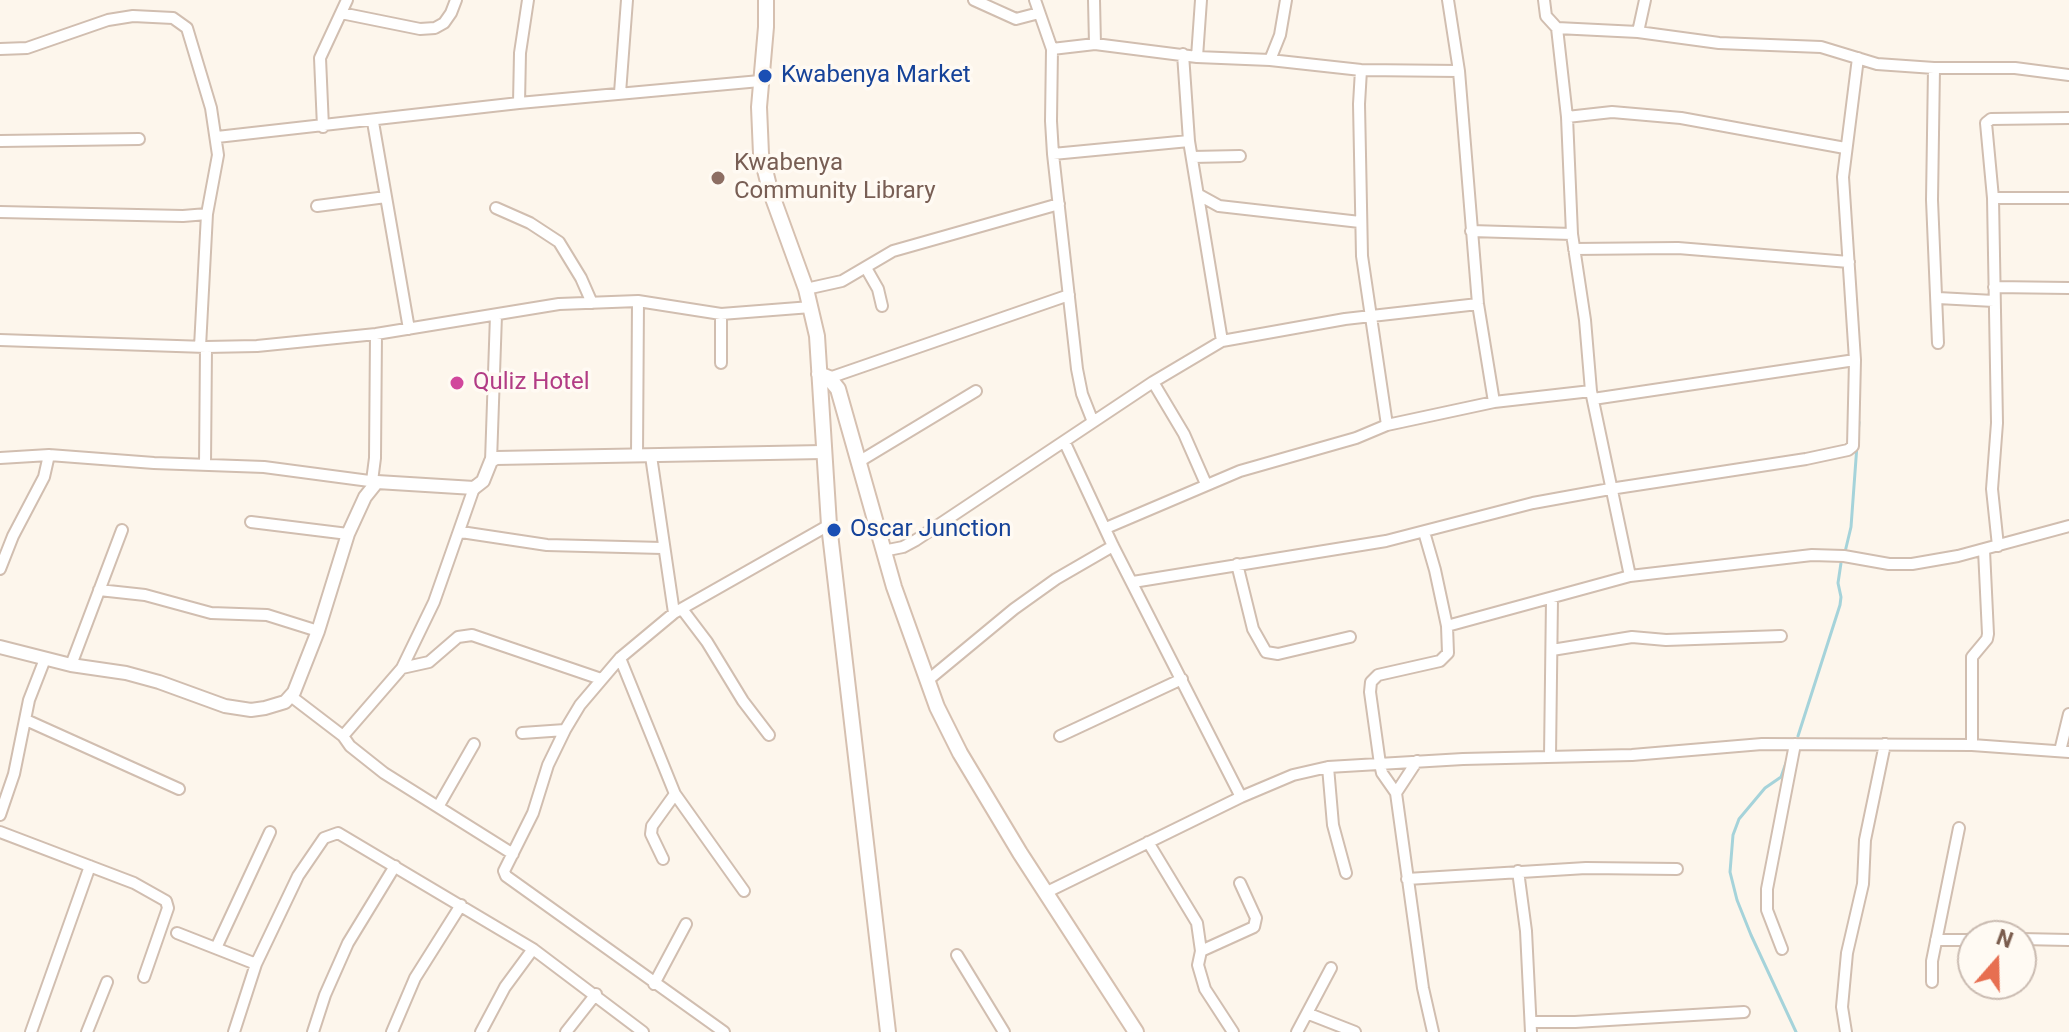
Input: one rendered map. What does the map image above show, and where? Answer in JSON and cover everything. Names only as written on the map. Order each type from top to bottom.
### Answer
[{"type":"main road","points":[[766,0],[760,81],[762,164],[806,289],[824,376],[823,452],[829,525],[887,1032]]},
{"type":"main road","points":[[824,376],[838,389],[883,551],[927,681],[960,753],[1136,1032]]},
{"type":"street","points":[[323,127],[320,58],[346,0]]},
{"type":"street","points":[[341,13],[420,29],[435,28],[444,23],[456,0]]},
{"type":"street","points":[[519,103],[520,53],[528,0]]},
{"type":"street","points":[[620,93],[627,0]]},
{"type":"street","points":[[974,0],[1016,19],[1039,13]]},
{"type":"street","points":[[1035,0],[1052,49],[1053,154],[1077,369],[1082,394],[1093,422]]},
{"type":"street","points":[[1094,0],[1095,44]]},
{"type":"street","points":[[1197,57],[1201,0]]},
{"type":"street","points":[[1270,60],[1280,35],[1286,0]]},
{"type":"street","points":[[1448,0],[1459,71],[1478,304],[1494,402]]},
{"type":"street","points":[[1544,0],[1546,16],[1557,28],[1567,117],[1572,234],[1592,395],[1630,576]]},
{"type":"street","points":[[1638,32],[1645,0]]},
{"type":"street","points":[[0,49],[27,48],[133,16],[173,18],[187,28],[217,137],[218,155],[207,214],[203,347],[205,465]]},
{"type":"street","points":[[1557,28],[1638,32],[1719,43],[1821,47],[1877,64],[2015,68],[2069,75]]},
{"type":"street","points":[[1052,49],[1095,44],[1197,57],[1270,60],[1361,70],[1459,71]]},
{"type":"street","points":[[1183,54],[1189,141],[1222,341]]},
{"type":"street","points":[[1133,582],[1386,541],[1518,506],[1848,450],[1853,446],[1855,360],[1843,177],[1858,58]]},
{"type":"street","points":[[1934,68],[1932,200],[1938,343]]},
{"type":"street","points":[[1361,70],[1360,222],[1369,317],[1387,425]]},
{"type":"street","points":[[217,137],[373,122],[519,103],[760,81]]},
{"type":"street","points":[[1567,117],[1612,112],[1660,115],[1716,122],[1845,148]]},
{"type":"street","points":[[1998,546],[1992,489],[1997,423],[1993,198],[1986,123],[1991,119],[2069,118]]},
{"type":"street","points":[[373,122],[409,329]]},
{"type":"street","points":[[0,141],[139,139]]},
{"type":"street","points":[[1053,154],[1189,141]]},
{"type":"street","points":[[1192,157],[1240,156]]},
{"type":"street","points":[[1199,195],[1219,206],[1360,222]]},
{"type":"street","points":[[317,206],[386,197]]},
{"type":"street","points":[[1993,198],[2069,198]]},
{"type":"street","points":[[806,289],[842,281],[893,251],[1059,204]]},
{"type":"street","points":[[1203,220],[1219,206]]},
{"type":"street","points":[[496,208],[547,232],[559,242],[592,303]]},
{"type":"street","points":[[0,212],[207,214]]},
{"type":"street","points":[[1471,231],[1572,234]]},
{"type":"street","points":[[1574,249],[1678,248],[1849,262]]},
{"type":"street","points":[[866,268],[878,289],[882,306]]},
{"type":"street","points":[[1994,287],[2069,288]]},
{"type":"street","points":[[824,376],[1069,295]]},
{"type":"street","points":[[1938,298],[1994,301]]},
{"type":"street","points":[[638,301],[644,456],[678,611],[707,642],[743,701],[769,735]]},
{"type":"street","points":[[0,340],[257,346],[376,334],[559,304],[638,301],[721,314],[811,307]]},
{"type":"street","points":[[883,551],[903,547],[916,540],[1153,382],[1222,341],[1369,317],[1478,304]]},
{"type":"street","points":[[721,314],[721,363]]},
{"type":"street","points":[[343,736],[402,668],[434,602],[474,488],[483,481],[491,461],[496,315]]},
{"type":"street","points":[[0,647],[71,665],[126,673],[238,709],[265,708],[292,697],[318,631],[348,534],[374,481],[376,334]]},
{"type":"street","points":[[1106,528],[1206,484],[1272,460],[1356,438],[1387,425],[1494,402],[1592,395],[1855,360]]},
{"type":"street","points":[[1153,382],[1184,434],[1206,484]]},
{"type":"street","points":[[860,461],[976,391]]},
{"type":"street","points":[[1065,443],[1113,546],[1241,797]]},
{"type":"street","points":[[491,461],[519,457],[823,452]]},
{"type":"street","points":[[0,458],[49,455],[264,467],[374,481],[474,488]]},
{"type":"street","points":[[0,569],[13,536],[44,477],[49,455]]},
{"type":"street","points":[[251,522],[348,534]]},
{"type":"street","points":[[724,1032],[506,876],[504,871],[533,813],[548,765],[565,730],[580,705],[620,658],[678,611],[829,525]]},
{"type":"street","points":[[1447,626],[1630,576],[1831,554],[1889,564],[1912,564],[1984,550],[2069,526]]},
{"type":"street","points":[[71,665],[122,530]]},
{"type":"street","points":[[461,532],[547,545],[662,548]]},
{"type":"street","points":[[1424,532],[1447,626],[1448,653],[1444,659],[1378,675],[1371,682],[1371,700],[1382,773],[1396,793],[1423,988],[1433,1032]]},
{"type":"street","points":[[927,681],[1014,609],[1056,579],[1113,546]]},
{"type":"street","points":[[1972,745],[1972,657],[1988,634],[1984,550]]},
{"type":"street","points":[[1237,564],[1253,629],[1266,652],[1278,654],[1350,637]]},
{"type":"street","points":[[99,590],[145,595],[211,613],[267,615],[318,631]]},
{"type":"street","points":[[1550,756],[1552,599]]},
{"type":"street","points":[[402,668],[429,662],[458,637],[472,635],[601,679]]},
{"type":"street","points":[[1552,650],[1632,637],[1666,640],[1781,636]]},
{"type":"street","points":[[620,658],[663,771],[675,794],[744,891]]},
{"type":"street","points":[[0,815],[14,774],[29,700],[45,659]]},
{"type":"street","points":[[1060,736],[1182,679]]},
{"type":"street","points":[[292,697],[343,736],[350,746],[377,768],[513,854]]},
{"type":"street","points":[[1047,892],[1241,797],[1293,775],[1328,767],[1417,761],[1632,755],[1762,744],[1972,745],[2065,751],[2069,714]]},
{"type":"street","points":[[26,720],[179,789]]},
{"type":"street","points":[[522,733],[565,730]]},
{"type":"street","points":[[438,807],[474,744]]},
{"type":"street","points":[[1782,949],[1767,910],[1767,889],[1795,744]]},
{"type":"street","points":[[1846,1032],[1842,1007],[1847,953],[1863,884],[1865,840],[1885,744]]},
{"type":"street","points":[[1396,793],[1417,761]]},
{"type":"street","points":[[1328,767],[1333,825],[1346,873]]},
{"type":"street","points":[[663,859],[651,834],[652,826],[675,794]]},
{"type":"street","points":[[1932,982],[1932,961],[1959,828]]},
{"type":"street","points":[[0,832],[144,888],[166,901],[168,908],[144,977]]},
{"type":"street","points":[[216,948],[270,832]]},
{"type":"street","points":[[234,1032],[256,964],[298,876],[324,838],[333,833],[343,835],[533,949],[643,1032]]},
{"type":"street","points":[[1148,842],[1197,923],[1201,951],[1198,965],[1205,989],[1233,1032]]},
{"type":"street","points":[[31,1032],[90,866]]},
{"type":"street","points":[[313,1032],[348,943],[395,866]]},
{"type":"street","points":[[1407,879],[1518,871],[1677,869]]},
{"type":"street","points":[[1518,871],[1526,931],[1531,1027],[1744,1012]]},
{"type":"street","points":[[1201,951],[1248,930],[1256,923],[1240,883]]},
{"type":"street","points":[[392,1032],[423,962],[461,905]]},
{"type":"street","points":[[654,984],[686,924]]},
{"type":"street","points":[[177,933],[256,964]]},
{"type":"street","points":[[2037,939],[2069,940]]},
{"type":"street","points":[[1936,940],[1957,940]]},
{"type":"street","points":[[481,1032],[505,987],[533,949]]},
{"type":"street","points":[[957,955],[1004,1032]]},
{"type":"street","points":[[1297,1032],[1331,968]]},
{"type":"street","points":[[87,1032],[107,982]]},
{"type":"street","points":[[566,1032],[596,994]]},
{"type":"street","points":[[1309,1014],[1355,1032]]},
{"type":"waterway","points":[[1858,434],[1859,422]]},
{"type":"waterway","points":[[1845,552],[1851,527],[1857,445]]},
{"type":"waterway","points":[[1798,736],[1840,605],[1838,583],[1841,563]]},
{"type":"waterway","points":[[1787,760],[1781,777],[1765,788],[1739,819],[1733,835],[1730,872],[1751,935],[1796,1032]]},
{"type":"place","name":"Kwabenya Market","points":[[765,76]]},
{"type":"place","name":"Kwabenya Community Library","points":[[718,178]]},
{"type":"place","name":"Quliz Hotel","points":[[457,383]]},
{"type":"place","name":"Oscar Junction","points":[[834,530]]}]
